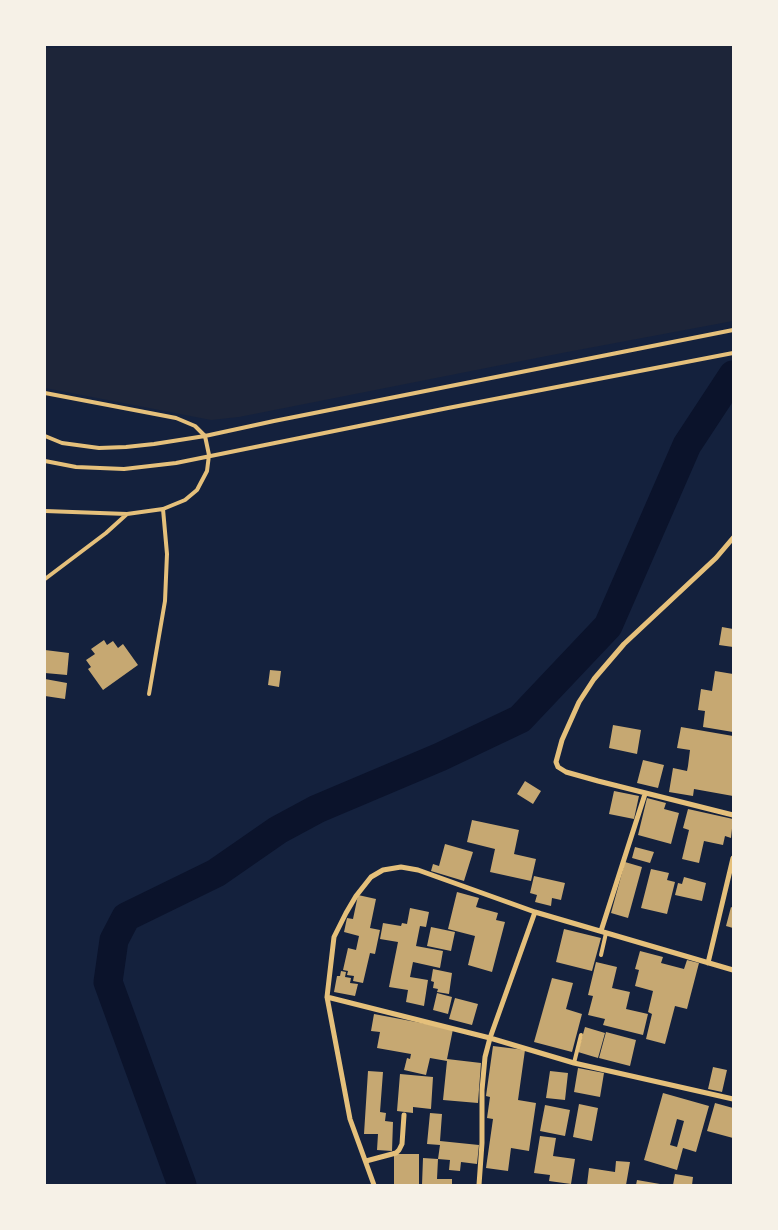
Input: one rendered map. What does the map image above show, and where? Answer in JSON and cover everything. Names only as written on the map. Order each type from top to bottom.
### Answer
[{"type":"street","points":[[733,538],[716,558],[624,644],[594,679],[579,702],[556,757],[556,765],[566,772],[645,794],[733,815]]},
{"type":"street","points":[[603,932],[645,794]]},
{"type":"street","points":[[708,963],[733,858]]},
{"type":"street","points":[[374,1185],[350,1119],[327,997],[334,938],[356,896],[371,877],[383,870],[401,867],[418,870],[535,912],[733,970]]},
{"type":"street","points":[[479,1185],[483,1073],[490,1038],[535,912]]},
{"type":"street","points":[[327,997],[490,1038],[574,1063],[733,1099]]},
{"type":"street","points":[[366,1161],[396,1153],[399,1150],[402,1144],[404,1115]]},
{"type":"lane","points":[[45,436],[62,443],[100,448],[126,448],[205,436],[731,330]]},
{"type":"lane","points":[[45,461],[76,467],[124,470],[176,463],[208,455],[733,353]]},
{"type":"lane","points":[[45,394],[176,418],[195,426],[205,436],[208,455],[207,471],[196,490],[184,500],[163,510],[127,514],[45,511]]},
{"type":"lane","points":[[149,694],[165,601],[167,554],[163,510]]},
{"type":"lane","points":[[45,579],[106,533],[127,514]]},
{"type":"lane","points":[[601,955],[603,932]]},
{"type":"lane","points":[[574,1063],[581,1035]]},
{"type":"shaded area","points":[[121,45],[733,45],[733,321],[239,417],[211,420],[45,388],[45,48]]},
{"type":"building","points":[[722,627],[733,629],[733,647],[719,645]]},
{"type":"building","points":[[104,640],[107,645],[113,641],[118,648],[123,644],[138,665],[103,690],[88,669],[91,667],[86,660],[95,654],[91,649]]},
{"type":"building","points":[[45,650],[69,653],[67,675],[45,673]]},
{"type":"building","points":[[270,670],[281,671],[279,687],[268,685]]},
{"type":"building","points":[[715,671],[733,674],[733,732],[703,727],[705,711],[698,710],[701,689],[712,691]]},
{"type":"building","points":[[45,679],[67,683],[65,699],[45,696]]},
{"type":"building","points":[[613,725],[641,730],[637,754],[609,748]]},
{"type":"building","points":[[681,727],[733,736],[733,796],[694,789],[693,796],[669,792],[673,768],[687,771],[688,766],[690,750],[677,748]]},
{"type":"building","points":[[643,760],[664,765],[658,788],[637,783]]},
{"type":"building","points":[[525,781],[541,791],[533,804],[517,794]]},
{"type":"building","points":[[614,791],[639,796],[634,819],[609,814]]},
{"type":"building","points":[[647,798],[666,803],[664,809],[679,813],[671,844],[638,835]]},
{"type":"building","points":[[688,809],[733,819],[731,838],[725,836],[723,845],[704,841],[699,863],[682,859],[689,830],[683,828]]},
{"type":"building","points":[[472,820],[519,830],[514,854],[536,859],[531,881],[490,872],[495,849],[467,842]]},
{"type":"building","points":[[445,844],[473,852],[464,881],[431,871],[433,864],[439,866]]},
{"type":"building","points":[[635,847],[654,852],[650,863],[632,858]]},
{"type":"building","points":[[625,862],[642,867],[628,918],[611,913]]},
{"type":"building","points":[[651,869],[669,873],[667,880],[675,882],[667,914],[641,908]]},
{"type":"building","points":[[534,876],[565,883],[561,900],[552,898],[551,906],[535,902],[537,895],[530,893]]},
{"type":"building","points":[[684,877],[706,883],[702,901],[675,895],[678,883],[682,884]]},
{"type":"building","points":[[457,892],[479,898],[476,907],[498,913],[496,920],[505,922],[492,972],[468,965],[475,936],[448,929]]},
{"type":"building","points":[[358,895],[376,899],[370,928],[380,930],[375,954],[370,953],[363,983],[353,981],[354,976],[347,975],[348,971],[343,970],[348,948],[356,950],[359,936],[344,932],[347,918],[353,919]]},
{"type":"building","points":[[731,907],[733,908],[733,928],[726,926]]},
{"type":"building","points":[[410,908],[429,912],[426,927],[420,926],[416,946],[443,951],[440,968],[413,962],[410,977],[428,980],[424,1006],[406,1002],[408,990],[389,987],[398,942],[380,939],[383,923],[401,926],[402,923],[407,924]]},
{"type":"building","points":[[431,927],[455,932],[451,951],[427,946]]},
{"type":"building","points":[[564,929],[601,938],[592,971],[556,962]]},
{"type":"building","points":[[640,951],[663,957],[661,963],[684,969],[687,960],[699,963],[687,1009],[675,1006],[665,1044],[646,1039],[652,1014],[648,1012],[653,991],[635,986],[639,970],[635,969]]},
{"type":"building","points":[[596,962],[617,967],[612,988],[630,992],[626,1009],[648,1014],[643,1035],[603,1025],[605,1019],[588,1015],[593,996],[588,995]]},
{"type":"building","points":[[433,969],[452,973],[449,994],[437,992],[438,989],[433,988],[434,982],[431,981]]},
{"type":"building","points":[[341,971],[346,972],[345,977],[351,978],[350,983],[358,984],[355,996],[334,992],[337,976],[340,976]]},
{"type":"building","points":[[552,978],[573,983],[566,1009],[582,1014],[572,1052],[534,1042]]},
{"type":"building","points":[[437,993],[452,997],[448,1014],[433,1010]]},
{"type":"building","points":[[455,998],[478,1004],[472,1025],[449,1019]]},
{"type":"building","points":[[374,1014],[453,1029],[447,1059],[481,1063],[478,1103],[443,1100],[447,1061],[430,1058],[426,1075],[404,1070],[407,1058],[410,1059],[411,1054],[377,1048],[380,1032],[371,1031]]},
{"type":"building","points":[[585,1027],[605,1033],[598,1058],[578,1052]]},
{"type":"building","points":[[606,1032],[636,1040],[630,1066],[599,1058]]},
{"type":"building","points":[[493,1046],[525,1050],[518,1100],[536,1103],[529,1151],[511,1148],[508,1171],[486,1168],[493,1119],[487,1118],[490,1097],[486,1096]]},
{"type":"building","points":[[713,1067],[727,1070],[722,1092],[708,1089]]},
{"type":"building","points":[[578,1068],[604,1073],[600,1097],[574,1092]]},
{"type":"building","points":[[368,1071],[383,1072],[380,1112],[386,1113],[385,1121],[393,1122],[392,1151],[377,1150],[378,1134],[364,1134]]},
{"type":"building","points":[[550,1071],[568,1073],[565,1100],[546,1098]]},
{"type":"building","points":[[400,1074],[433,1077],[431,1109],[413,1107],[413,1113],[397,1111]]},
{"type":"building","points":[[663,1093],[709,1106],[696,1152],[683,1148],[677,1170],[644,1160]],"holes":[[[677,1119],[684,1121],[677,1147],[670,1145]]]},
{"type":"building","points":[[715,1103],[733,1108],[733,1138],[707,1131]]},
{"type":"building","points":[[579,1104],[598,1108],[592,1141],[573,1137]]},
{"type":"building","points":[[545,1105],[570,1110],[565,1136],[540,1131]]},
{"type":"building","points":[[430,1113],[442,1114],[440,1141],[479,1145],[477,1164],[461,1162],[460,1171],[449,1170],[450,1160],[438,1159],[440,1145],[427,1144]]},
{"type":"building","points":[[540,1136],[556,1138],[553,1156],[575,1159],[571,1184],[549,1181],[550,1175],[534,1173]]},
{"type":"building","points":[[394,1154],[419,1154],[419,1185],[394,1185]]},
{"type":"building","points":[[423,1158],[438,1159],[437,1179],[452,1179],[452,1185],[422,1185]]},
{"type":"building","points":[[616,1161],[630,1162],[626,1185],[587,1185],[589,1168],[615,1172]]},
{"type":"building","points":[[675,1174],[693,1177],[692,1185],[673,1185]]},
{"type":"building","points":[[637,1180],[660,1184],[660,1185],[636,1185]]},
{"type":"waterway","points":[[182,1185],[108,982],[114,940],[126,917],[216,873],[278,830],[317,809],[440,757],[520,719],[608,626],[687,445],[733,375]]}]
